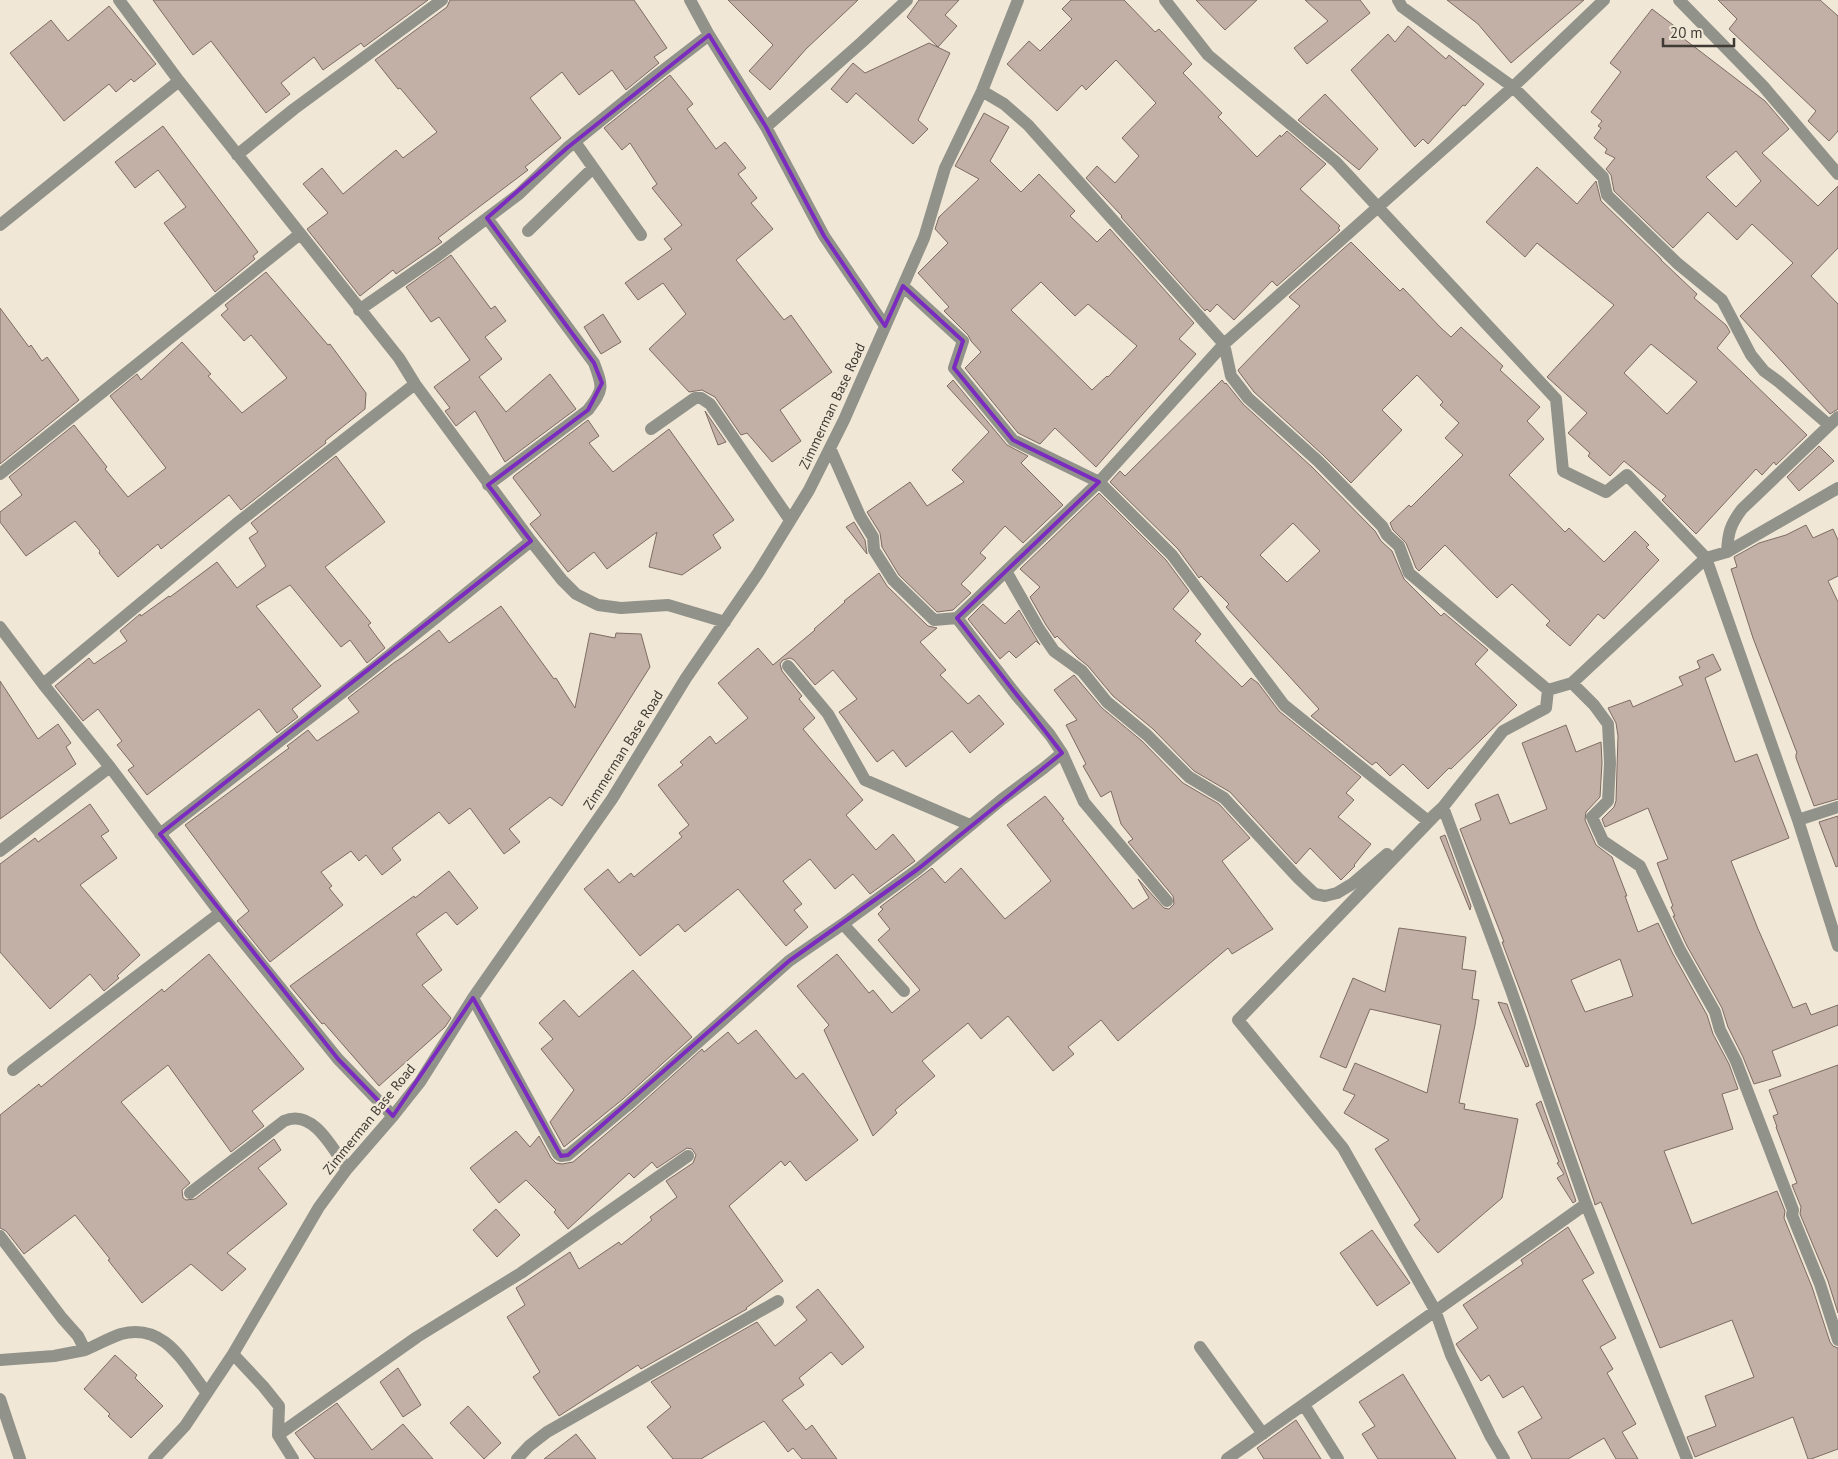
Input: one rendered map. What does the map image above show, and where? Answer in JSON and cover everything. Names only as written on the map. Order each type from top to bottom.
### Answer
[{"type":"street","points":[[120,0],[179,81],[399,358],[415,384],[488,485],[562,580],[576,594],[598,605],[621,608],[668,605],[725,622]]},
{"type":"street","points":[[237,154],[294,109],[442,0]]},
{"type":"street","points":[[690,0],[709,35],[766,127],[824,236],[885,326]]},
{"type":"street","points":[[766,127],[907,0]]},
{"type":"street","name":"Zimmerman Base Road","points":[[154,1459],[185,1426],[207,1393],[319,1207],[347,1169],[420,1082],[473,998],[612,800],[686,678],[758,573],[809,490],[844,420],[924,238],[945,168],[982,91],[1018,0]]},
{"type":"street","points":[[1165,0],[1208,55],[1336,162],[1556,399],[1563,471],[1606,492],[1627,475],[1706,558],[1798,820],[1838,946]]},
{"type":"street","points":[[1398,0],[1402,6],[1513,87],[1603,177],[1607,195],[1677,263],[1722,300],[1751,355],[1764,371],[1833,421],[1742,509],[1733,521],[1728,534],[1727,552]]},
{"type":"street","points":[[830,448],[860,516],[873,537],[874,550],[893,580],[934,620],[956,618],[1099,482],[1224,344],[1513,87],[1604,0]]},
{"type":"street","points":[[1679,0],[1763,86],[1838,174]]},
{"type":"street","points":[[359,310],[402,282],[519,194],[575,142],[709,35]]},
{"type":"street","points":[[0,225],[179,81]]},
{"type":"street","points":[[982,91],[1004,104],[1028,125],[1224,344],[1231,376],[1248,398],[1318,461],[1382,526],[1387,535],[1399,546],[1410,573],[1548,690]]},
{"type":"street","points":[[575,142],[641,235]]},
{"type":"street","points":[[528,231],[593,168]]},
{"type":"street","points":[[486,218],[594,363],[602,383],[598,397],[588,410],[488,485]]},
{"type":"street","points":[[0,474],[300,234]]},
{"type":"street","points":[[903,286],[963,341],[954,368],[1013,440],[1099,482],[1172,556],[1284,705],[1428,821]]},
{"type":"street","points":[[43,684],[236,524],[415,384]]},
{"type":"street","points":[[651,429],[695,398],[701,398],[706,401],[710,404],[790,520]]},
{"type":"street","points":[[1548,690],[1572,683],[1706,558],[1727,552],[1838,488]]},
{"type":"street","points":[[160,834],[370,671],[530,541]]},
{"type":"street","points":[[1006,571],[1039,629],[1054,650],[1082,671],[1107,702],[1147,735],[1189,776],[1224,798],[1315,894],[1325,896],[1337,893],[1352,884],[1443,807]]},
{"type":"street","points":[[956,618],[1050,735],[1062,753],[1084,802],[1167,901]]},
{"type":"street","points":[[0,628],[110,767],[220,913],[338,1059],[393,1116]]},
{"type":"street","points":[[788,666],[828,714],[865,780],[970,825]]},
{"type":"street","points":[[1572,683],[1594,705],[1608,724],[1610,763],[1608,800],[1592,817],[1603,841],[1640,866],[1680,950],[1715,1012],[1720,1030],[1736,1061],[1746,1090],[1765,1133],[1793,1210],[1792,1216],[1820,1284],[1838,1340]]},
{"type":"street","points":[[1504,1459],[1451,1355],[1435,1310],[1344,1148],[1238,1020],[1443,807],[1503,730],[1546,708],[1548,690]]},
{"type":"street","points":[[473,998],[558,1154],[564,1156],[628,1105],[789,961],[918,869],[1001,800],[1062,753]]},
{"type":"street","points":[[0,850],[110,767]]},
{"type":"street","points":[[1443,807],[1511,990],[1586,1204],[1687,1459]]},
{"type":"street","points":[[1798,820],[1838,807]]},
{"type":"street","points":[[13,1070],[220,913]]},
{"type":"street","points":[[843,924],[904,991]]},
{"type":"street","points":[[190,1194],[284,1120],[291,1118],[305,1119],[316,1126],[347,1169]]},
{"type":"street","points":[[278,1435],[417,1337],[521,1273],[688,1156]]},
{"type":"street","points":[[1227,1459],[1586,1204]]},
{"type":"street","points":[[0,1236],[62,1318],[78,1336],[85,1350]]},
{"type":"street","points":[[517,1459],[529,1446],[547,1432],[778,1301]]},
{"type":"street","points":[[0,1360],[54,1356],[85,1350],[122,1334],[145,1331],[155,1335],[171,1346],[207,1393]]},
{"type":"street","points":[[1200,1347],[1263,1434]]},
{"type":"street","points":[[232,1354],[263,1386],[279,1406],[278,1435],[293,1459]]},
{"type":"street","points":[[0,1399],[20,1459]]},
{"type":"street","points":[[1304,1405],[1338,1459]]},
{"type":"highlighted area","points":[[709,35],[766,127],[824,236],[885,326],[903,286],[963,341],[954,368],[1013,440],[1099,482],[957,618],[1062,753],[918,869],[789,961],[568,1155],[561,1156],[473,998],[393,1116],[338,1059],[160,834],[531,541],[488,485],[588,410],[602,383],[594,363],[487,218],[567,148]]},
{"type":"building","points":[[153,0],[428,0],[364,47],[361,43],[323,70],[314,57],[281,83],[290,94],[266,113],[211,41],[193,55]]},
{"type":"building","points":[[450,0],[634,0],[667,48],[654,57],[659,63],[626,90],[612,70],[579,95],[562,72],[530,98],[561,138],[525,167],[528,170],[438,238],[442,242],[396,274],[393,270],[360,296],[307,229],[328,213],[303,184],[322,168],[343,194],[396,150],[403,158],[437,132],[375,60],[447,7]]},
{"type":"building","points":[[728,0],[858,0],[806,49],[770,90],[749,71],[773,45]]},
{"type":"building","points":[[919,0],[959,0],[945,15],[957,26],[938,47],[907,17]]},
{"type":"building","points":[[1071,0],[1124,0],[1155,32],[1159,29],[1192,64],[1183,73],[1222,113],[1218,117],[1257,157],[1280,135],[1281,137],[1287,131],[1326,164],[1300,189],[1340,226],[1338,228],[1340,230],[1277,286],[1272,281],[1234,320],[1217,304],[1210,312],[1207,309],[1205,311],[1086,178],[1097,166],[1115,183],[1139,156],[1122,138],[1156,103],[1116,60],[1086,90],[1082,85],[1057,111],[1007,64],[1029,41],[1040,51],[1072,19],[1062,9]]},
{"type":"building","points":[[1196,0],[1257,0],[1225,30]]},
{"type":"building","points":[[1305,0],[1360,0],[1370,13],[1307,64],[1294,48],[1328,21]]},
{"type":"building","points":[[1447,0],[1584,0],[1511,63],[1478,24]]},
{"type":"building","points":[[1718,0],[1820,0],[1838,16],[1838,131],[1829,141],[1808,121],[1816,111],[1729,29],[1737,19]]},
{"type":"building","points":[[109,6],[156,64],[134,82],[131,79],[116,92],[109,84],[64,121],[10,53],[51,20],[68,41]]},
{"type":"building","points":[[1652,9],[1677,28],[1675,32],[1765,101],[1789,129],[1762,153],[1818,206],[1838,186],[1838,248],[1811,276],[1838,304],[1838,409],[1830,414],[1740,316],[1793,263],[1752,224],[1737,240],[1708,212],[1673,248],[1614,191],[1611,175],[1606,169],[1615,158],[1605,153],[1607,149],[1594,138],[1601,128],[1598,126],[1602,121],[1591,112],[1621,72],[1610,63]],"holes":[[[1736,151],[1761,181],[1736,207],[1706,177]]]},
{"type":"building","points":[[1408,26],[1446,59],[1449,55],[1484,84],[1428,144],[1423,139],[1415,147],[1351,70],[1388,34],[1395,42]]},
{"type":"building","points":[[929,43],[950,53],[918,120],[928,129],[913,144],[856,93],[847,103],[831,89],[853,63],[865,73]]},
{"type":"building","points":[[670,75],[693,104],[687,109],[716,149],[725,142],[746,168],[738,174],[757,198],[751,203],[773,229],[736,260],[784,320],[791,315],[832,372],[780,410],[801,441],[772,462],[747,433],[741,435],[715,397],[702,390],[689,392],[649,349],[686,314],[663,283],[638,300],[625,283],[672,249],[664,239],[682,225],[652,188],[657,184],[630,143],[622,150],[604,128]]},
{"type":"building","points":[[1325,94],[1378,149],[1359,170],[1298,120]]},
{"type":"building","points":[[984,113],[1009,127],[990,161],[1021,192],[1039,174],[1075,211],[1070,216],[1097,242],[1110,229],[1194,323],[1179,339],[1196,354],[1096,467],[1055,428],[1040,444],[1018,433],[965,368],[981,352],[968,335],[944,311],[949,307],[918,273],[948,243],[935,229],[939,217],[979,179],[955,166]],"holes":[[[1041,282],[1075,316],[1088,304],[1137,346],[1108,377],[1092,390],[1011,310]]]},
{"type":"building","points":[[163,126],[258,252],[253,256],[255,259],[215,292],[164,223],[186,207],[158,170],[135,188],[115,162]]},
{"type":"building","points":[[1537,167],[1577,204],[1596,181],[1601,201],[1697,294],[1694,298],[1726,325],[1730,332],[1717,348],[1807,435],[1776,465],[1774,462],[1762,475],[1756,469],[1696,534],[1662,500],[1666,496],[1624,461],[1610,476],[1588,456],[1590,453],[1568,433],[1587,413],[1547,377],[1614,305],[1537,243],[1525,257],[1486,222]],"holes":[[[1651,344],[1697,382],[1667,414],[1624,373]]]},
{"type":"building","points":[[1351,242],[1400,291],[1403,288],[1451,337],[1461,327],[1503,366],[1500,370],[1540,407],[1527,421],[1544,439],[1509,475],[1565,532],[1569,528],[1604,562],[1635,531],[1649,545],[1646,547],[1659,560],[1604,619],[1598,614],[1570,646],[1546,625],[1550,621],[1512,584],[1497,598],[1445,545],[1419,571],[1406,543],[1393,530],[1390,523],[1409,505],[1411,507],[1463,455],[1445,438],[1459,423],[1440,405],[1443,402],[1417,375],[1382,410],[1402,430],[1351,483],[1254,392],[1239,372],[1238,370],[1300,306],[1289,297]]},
{"type":"building","points":[[451,255],[491,309],[495,306],[506,321],[485,337],[502,359],[479,377],[506,412],[550,374],[576,409],[505,462],[475,411],[456,426],[445,411],[450,408],[434,387],[470,360],[439,317],[431,322],[406,287]]},
{"type":"building","points":[[266,272],[328,345],[330,344],[366,393],[365,409],[325,441],[326,443],[241,510],[229,495],[161,549],[158,544],[118,577],[99,553],[100,551],[75,521],[26,556],[0,522],[0,512],[22,495],[9,477],[74,425],[107,467],[105,469],[128,497],[166,468],[110,396],[137,374],[141,380],[182,342],[211,374],[208,376],[242,413],[287,378],[251,335],[244,341],[221,315],[228,309],[225,305]]},
{"type":"building","points":[[0,308],[42,361],[47,357],[79,400],[0,464]]},
{"type":"building","points":[[603,314],[621,342],[601,354],[584,327]]},
{"type":"building","points":[[953,380],[1007,445],[1028,456],[1021,463],[1063,505],[1023,543],[1005,526],[980,553],[986,558],[961,584],[971,593],[953,610],[937,612],[899,575],[882,547],[880,533],[867,512],[910,482],[927,506],[964,482],[952,470],[989,432],[947,386]]},
{"type":"building","points":[[1222,380],[1243,404],[1312,467],[1375,531],[1381,541],[1392,551],[1404,579],[1441,616],[1444,613],[1488,650],[1475,664],[1517,705],[1428,789],[1403,764],[1390,776],[1376,762],[1372,765],[1311,716],[1319,709],[1226,607],[1229,604],[1201,576],[1199,578],[1178,549],[1110,482],[1120,471],[1125,476]],"holes":[[[1293,523],[1320,551],[1287,582],[1260,555]]]},
{"type":"building","points":[[705,411],[726,442],[718,445]]},
{"type":"building","points":[[588,420],[599,436],[589,443],[613,472],[669,429],[734,520],[713,535],[721,548],[682,575],[649,567],[657,532],[607,569],[594,552],[568,572],[530,524],[541,515],[513,478]]},
{"type":"building","points":[[1819,446],[1834,461],[1799,491],[1787,477]]},
{"type":"building","points":[[336,456],[385,522],[325,567],[371,623],[368,625],[385,648],[367,663],[350,640],[341,647],[290,585],[256,606],[321,686],[292,709],[298,717],[277,733],[259,709],[147,795],[128,770],[134,766],[117,745],[122,741],[98,709],[83,721],[55,686],[89,658],[94,664],[127,641],[120,631],[140,614],[141,616],[170,597],[217,562],[237,588],[266,566],[249,538],[258,532],[251,523]]},
{"type":"building","points":[[1099,493],[1166,560],[1189,591],[1173,609],[1201,634],[1195,641],[1242,687],[1251,678],[1258,683],[1279,711],[1361,777],[1346,793],[1354,800],[1338,817],[1371,844],[1355,866],[1341,880],[1310,848],[1296,864],[1230,792],[1194,771],[1153,729],[1113,696],[1088,666],[1057,636],[1055,638],[1046,625],[1030,597],[1040,587],[1020,569]]},
{"type":"building","points":[[854,522],[865,540],[867,554],[846,527]]},
{"type":"building","points":[[1806,525],[1813,538],[1833,529],[1838,540],[1838,576],[1828,581],[1838,602],[1838,799],[1814,806],[1796,758],[1797,753],[1753,638],[1731,569],[1737,567],[1734,557],[1759,543],[1786,535]]},
{"type":"building","points":[[879,573],[887,586],[928,626],[937,628],[920,642],[946,670],[940,675],[968,704],[979,695],[1004,724],[970,753],[952,731],[906,767],[893,750],[877,762],[839,712],[857,699],[833,670],[815,685],[794,660],[790,658],[783,660],[780,664],[782,671],[802,696],[799,699],[815,718],[803,729],[863,800],[846,815],[876,850],[893,834],[915,861],[870,894],[853,874],[835,889],[810,859],[783,881],[802,904],[794,910],[808,927],[786,946],[738,889],[685,932],[678,924],[640,956],[584,889],[608,869],[619,883],[631,873],[634,877],[682,837],[679,833],[689,825],[658,785],[683,765],[680,762],[710,736],[716,744],[748,718],[718,683],[758,648],[773,665],[815,630],[844,601]]},
{"type":"building","points":[[983,604],[1005,624],[1019,610],[1040,645],[1036,641],[1016,658],[1009,651],[1000,659],[968,619]]},
{"type":"building","points":[[501,606],[554,679],[556,678],[575,708],[590,633],[615,638],[616,633],[641,634],[650,667],[562,806],[550,797],[509,829],[520,842],[504,854],[470,808],[449,824],[439,812],[392,848],[401,860],[382,875],[366,855],[359,861],[351,851],[321,872],[332,886],[329,888],[343,905],[270,962],[237,921],[249,911],[185,825],[289,748],[287,746],[308,730],[317,741],[359,712],[348,698],[439,630],[449,643]]},
{"type":"building","points":[[1713,654],[1721,670],[1705,678],[1735,762],[1757,754],[1789,838],[1731,861],[1758,929],[1793,1008],[1806,1003],[1811,1015],[1838,1005],[1838,1025],[1772,1051],[1781,1076],[1754,1084],[1728,1027],[1722,1008],[1687,946],[1673,916],[1675,916],[1671,907],[1673,906],[1657,863],[1668,859],[1648,808],[1605,827],[1602,819],[1614,807],[1616,801],[1618,736],[1616,723],[1608,708],[1630,700],[1633,707],[1683,685],[1679,677],[1700,668],[1697,661]]},
{"type":"building","points":[[1074,675],[1102,708],[1142,741],[1183,783],[1219,804],[1250,838],[1222,861],[1273,929],[1232,954],[1228,948],[1118,1041],[1101,1020],[1068,1047],[1074,1054],[1053,1071],[1008,1016],[981,1039],[968,1023],[922,1061],[935,1076],[895,1110],[897,1113],[873,1136],[824,1030],[829,1025],[797,986],[837,954],[869,993],[873,990],[892,1013],[920,990],[878,940],[890,929],[878,914],[883,909],[880,907],[932,868],[945,883],[961,868],[1005,919],[1051,881],[1007,825],[1045,796],[1133,909],[1149,898],[1138,879],[1164,908],[1169,909],[1174,904],[1173,896],[1128,842],[1133,839],[1121,824],[1111,791],[1101,797],[1083,766],[1086,764],[1066,725],[1077,720],[1054,690]]},
{"type":"building","points":[[0,681],[38,739],[58,724],[71,743],[66,747],[76,764],[0,819]]},
{"type":"building","points":[[1566,725],[1576,752],[1601,742],[1600,797],[1586,812],[1585,820],[1596,845],[1612,857],[1638,932],[1658,923],[1707,1015],[1713,1034],[1729,1064],[1738,1089],[1722,1094],[1733,1129],[1664,1151],[1692,1224],[1777,1191],[1785,1211],[1784,1218],[1812,1287],[1830,1342],[1838,1348],[1838,1449],[1808,1459],[1793,1417],[1695,1457],[1687,1437],[1716,1426],[1705,1396],[1754,1377],[1732,1320],[1660,1348],[1601,1202],[1595,1205],[1502,942],[1504,942],[1460,829],[1481,820],[1475,804],[1498,794],[1510,824],[1547,809],[1522,743]],"holes":[[[1620,959],[1633,996],[1585,1012],[1571,980]]]},
{"type":"building","points":[[90,804],[109,831],[101,836],[117,858],[80,885],[140,955],[104,991],[90,974],[50,1009],[0,952],[0,864],[35,838],[38,842]]},
{"type":"building","points":[[1838,816],[1838,866],[1836,867],[1819,822]]},
{"type":"building","points":[[1445,835],[1471,906],[1470,910],[1440,837]]},
{"type":"building","points":[[449,871],[478,908],[457,925],[446,912],[416,934],[442,970],[422,985],[451,1018],[445,1027],[379,1086],[290,986],[414,896],[415,898]]},
{"type":"building","points":[[1399,928],[1466,937],[1462,969],[1476,971],[1472,999],[1479,1000],[1459,1103],[1465,1104],[1464,1109],[1518,1119],[1502,1198],[1438,1253],[1414,1225],[1420,1220],[1375,1149],[1389,1140],[1344,1113],[1355,1095],[1343,1090],[1355,1063],[1427,1093],[1441,1025],[1370,1009],[1346,1068],[1320,1057],[1353,978],[1385,992]]},
{"type":"building","points":[[209,954],[304,1069],[252,1111],[264,1126],[231,1152],[168,1065],[121,1102],[190,1183],[182,1190],[183,1198],[186,1200],[195,1199],[274,1139],[281,1150],[258,1168],[287,1204],[227,1253],[246,1269],[222,1291],[191,1264],[142,1303],[75,1215],[24,1254],[6,1231],[0,1228],[0,1115],[39,1084],[41,1087],[162,989],[164,992]]},
{"type":"building","points":[[633,970],[692,1037],[623,1099],[564,1147],[550,1122],[574,1090],[541,1049],[553,1039],[539,1023],[564,1000],[579,1017]]},
{"type":"building","points":[[1498,1002],[1507,1004],[1529,1066],[1526,1067]]},
{"type":"building","points":[[756,1030],[796,1079],[803,1073],[858,1140],[806,1181],[790,1161],[785,1166],[781,1161],[729,1206],[783,1281],[747,1309],[641,1369],[638,1365],[559,1416],[533,1377],[540,1372],[507,1317],[525,1305],[516,1288],[570,1252],[579,1269],[619,1242],[621,1245],[652,1220],[650,1217],[677,1197],[666,1181],[693,1163],[696,1155],[692,1149],[687,1148],[657,1168],[652,1162],[634,1178],[629,1173],[568,1229],[554,1212],[556,1210],[526,1180],[499,1203],[470,1168],[516,1131],[530,1147],[539,1136],[551,1158],[556,1163],[573,1162],[702,1049],[704,1052],[728,1032],[738,1044]]},
{"type":"building","points":[[1838,1065],[1838,1313],[1828,1281],[1800,1214],[1801,1207],[1792,1185],[1797,1183],[1776,1127],[1773,1116],[1778,1114],[1769,1090]]},
{"type":"building","points":[[1541,1101],[1576,1201],[1573,1203],[1557,1178],[1564,1174],[1557,1163],[1559,1162],[1536,1104]]},
{"type":"building","points":[[496,1209],[520,1235],[497,1257],[473,1230]]},
{"type":"building","points":[[1568,1227],[1594,1273],[1582,1280],[1616,1338],[1600,1347],[1613,1369],[1607,1373],[1636,1424],[1622,1432],[1638,1459],[1616,1459],[1604,1438],[1568,1459],[1532,1459],[1518,1432],[1542,1418],[1523,1386],[1503,1398],[1489,1375],[1481,1381],[1456,1344],[1478,1328],[1463,1305],[1523,1264],[1521,1260]]},
{"type":"building","points":[[1372,1230],[1410,1283],[1377,1306],[1340,1253]]},
{"type":"building","points":[[818,1289],[864,1347],[842,1365],[831,1352],[799,1378],[804,1385],[782,1400],[806,1430],[812,1425],[837,1459],[802,1459],[793,1448],[788,1452],[764,1421],[701,1459],[673,1459],[647,1427],[671,1407],[651,1382],[757,1322],[775,1346],[807,1320],[796,1307]]},
{"type":"building","points":[[115,1355],[137,1375],[135,1378],[163,1406],[131,1438],[84,1389]]},
{"type":"building","points":[[398,1368],[421,1405],[403,1417],[380,1382]]},
{"type":"building","points":[[1403,1374],[1456,1459],[1378,1459],[1362,1434],[1375,1426],[1359,1402]]},
{"type":"building","points":[[337,1403],[372,1450],[403,1424],[433,1459],[315,1459],[295,1433]]},
{"type":"building","points":[[468,1406],[501,1443],[484,1459],[450,1423]]},
{"type":"building","points":[[1296,1420],[1321,1459],[1264,1459],[1257,1448]]},
{"type":"building","points":[[576,1434],[596,1459],[544,1459]]}]
